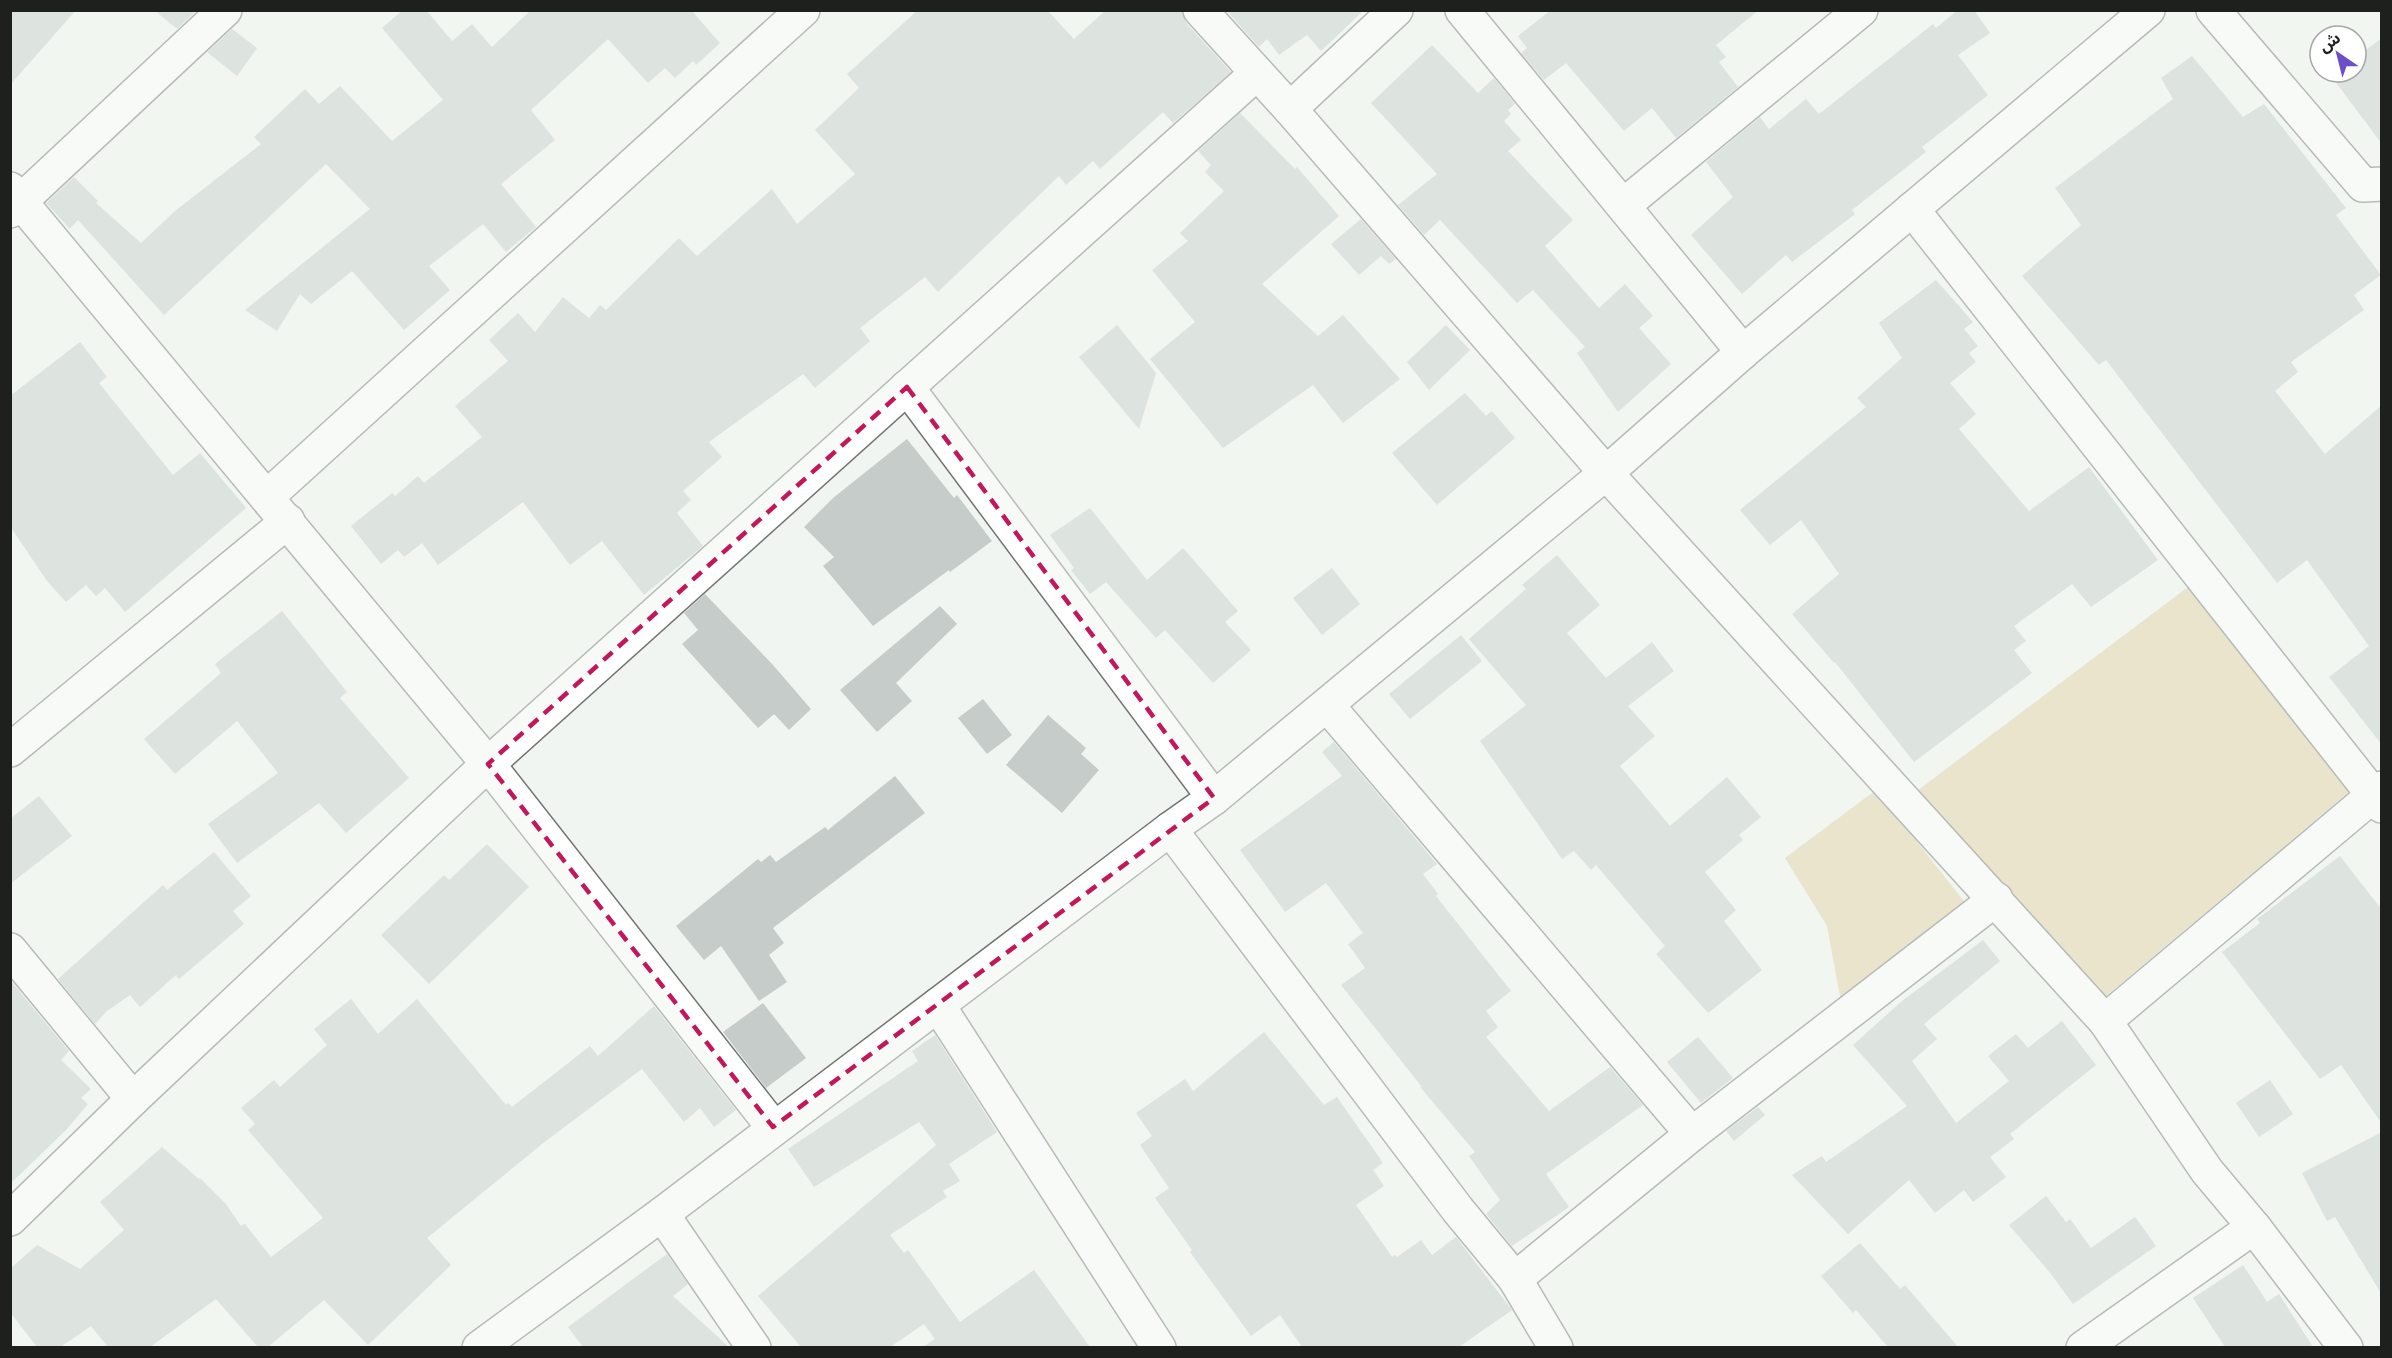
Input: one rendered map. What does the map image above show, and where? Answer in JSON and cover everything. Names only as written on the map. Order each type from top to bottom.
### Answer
[{"type":"street","points":[[225,10],[14,201],[267,496],[488,764],[773,1126]]},
{"type":"street","points":[[267,496],[803,10]]},
{"type":"street","points":[[1200,10],[1290,109],[1606,473],[2105,1021],[2207,1171],[2254,1227],[2346,1347]]},
{"type":"street","points":[[1290,109],[1396,10]]},
{"type":"street","points":[[1462,10],[1743,352]]},
{"type":"street","points":[[1624,205],[1861,10]]},
{"type":"street","points":[[2213,10],[2375,181]]},
{"type":"street","points":[[479,1347],[662,1214],[773,1126],[1214,798],[1606,473],[1743,352],[2140,13]]},
{"type":"street","points":[[10,1220],[133,1099],[488,764],[1257,73]]},
{"type":"street","points":[[1912,209],[2379,797],[2105,1021]]},
{"type":"street","points":[[908,387],[1214,798]]},
{"type":"street","points":[[10,750],[288,521]]},
{"type":"street","points":[[1326,705],[1692,1134]]},
{"type":"street","points":[[1170,829],[1458,1210],[1515,1280],[1556,1347]]},
{"type":"street","points":[[1515,1280],[1692,1134],[1996,899]]},
{"type":"street","points":[[10,950],[133,1099]]},
{"type":"street","points":[[938,1005],[1159,1347]]},
{"type":"street","points":[[662,1214],[754,1347]]},
{"type":"street","points":[[2083,1347],[2254,1227]]},
{"type":"highlighted area","points":[[907,387],[1214,798],[773,1127],[488,764]]},
{"type":"shaded area","points":[[2200,578],[2362,781],[2093,1007],[1905,800]]},
{"type":"shaded area","points":[[1876,790],[1967,905],[1842,1007],[1827,926],[1785,858]]},
{"type":"building","points":[[10,10],[76,10],[10,85]]},
{"type":"building","points":[[154,10],[197,10],[177,29]]},
{"type":"building","points":[[403,10],[426,10],[452,41],[472,24],[492,47],[531,10],[691,10],[720,43],[696,65],[693,61],[675,78],[665,68],[648,83],[608,39],[531,110],[555,140],[501,184],[536,227],[506,252],[483,224],[429,266],[450,290],[404,330],[352,271],[311,304],[300,294],[277,331],[245,310],[370,209],[326,164],[164,315],[78,220],[70,229],[46,203],[74,177],[98,201],[96,203],[141,243],[175,211],[261,144],[254,137],[305,89],[319,104],[340,86],[392,141],[443,100],[382,28]]},
{"type":"building","points":[[918,10],[1047,10],[1074,39],[1106,10],[1182,10],[1186,23],[1231,72],[1173,123],[1163,112],[1100,169],[1093,161],[1066,185],[1059,176],[938,292],[925,277],[860,328],[870,341],[815,388],[803,374],[709,442],[722,457],[683,491],[691,500],[677,513],[703,546],[644,595],[602,541],[570,565],[523,502],[438,565],[422,543],[404,557],[398,550],[381,564],[351,526],[392,493],[395,496],[418,476],[424,483],[482,437],[455,406],[508,361],[489,340],[518,313],[535,332],[563,297],[589,318],[600,305],[606,310],[679,238],[697,256],[772,189],[797,224],[855,174],[815,130],[859,88],[847,74]]},
{"type":"building","points":[[1226,10],[1364,10],[1321,51],[1307,35],[1279,55],[1267,39],[1259,47]]},
{"type":"building","points":[[1551,10],[1759,10],[1716,45],[1726,57],[1719,62],[1738,87],[1676,138],[1652,108],[1624,131],[1566,63],[1544,80],[1521,53],[1527,48],[1518,36]]},
{"type":"building","points":[[1958,10],[1974,10],[1990,33],[1958,55],[1988,95],[1922,147],[1926,152],[1852,210],[1855,214],[1792,262],[1786,255],[1742,294],[1691,235],[1733,197],[1706,162],[1760,117],[1769,129],[1806,99],[1819,114],[1933,24],[1936,28]]},
{"type":"building","points":[[232,29],[257,48],[237,76],[207,52]]},
{"type":"building","points":[[2382,38],[2382,144],[2337,84],[2368,84],[2368,48]]},
{"type":"building","points":[[1432,45],[1478,93],[1494,78],[1515,104],[1508,110],[1511,114],[1504,121],[1521,140],[1508,151],[1573,220],[1545,246],[1599,308],[1625,284],[1653,316],[1639,328],[1671,364],[1618,412],[1577,353],[1585,347],[1533,290],[1517,303],[1440,220],[1424,235],[1398,205],[1437,174],[1371,103]]},
{"type":"building","points":[[2192,56],[2243,117],[2264,104],[2346,208],[2336,215],[2381,275],[2354,295],[2364,310],[2291,362],[2298,372],[2275,391],[2325,454],[2382,405],[2382,745],[2329,677],[2369,646],[2307,560],[2277,583],[2106,360],[2099,365],[2022,276],[2081,225],[2055,188],[2173,99],[2161,78]]},
{"type":"building","points":[[1240,113],[1295,169],[1297,167],[1339,216],[1262,284],[1318,336],[1343,315],[1400,379],[1343,423],[1313,385],[1223,448],[1150,359],[1195,322],[1152,270],[1188,241],[1180,233],[1224,191],[1205,172],[1211,165],[1198,151]]},
{"type":"building","points":[[1361,219],[1396,259],[1389,264],[1381,256],[1359,275],[1331,244]]},
{"type":"building","points":[[1936,280],[1973,322],[1964,329],[1978,346],[1969,353],[1976,362],[1950,383],[1976,414],[1959,429],[2029,511],[2089,467],[2158,560],[2091,607],[2072,584],[2014,626],[2026,641],[2014,650],[2032,673],[1914,762],[1835,662],[1792,614],[1839,574],[1801,520],[1770,545],[1740,510],[1866,407],[1857,398],[1902,358],[1879,323]]},
{"type":"building","points":[[1117,325],[1156,373],[1139,429],[1079,357]]},
{"type":"building","points":[[1446,325],[1470,350],[1429,390],[1407,362]]},
{"type":"building","points":[[80,342],[107,377],[99,383],[173,475],[200,453],[246,508],[125,612],[105,588],[96,596],[86,585],[66,602],[47,581],[10,526],[10,396]]},
{"type":"building","points":[[1465,393],[1486,416],[1492,411],[1515,438],[1437,505],[1392,453]]},
{"type":"building","points":[[907,439],[954,498],[957,495],[992,541],[873,626],[823,566],[834,557],[804,527],[833,498]]},
{"type":"building","points":[[1090,508],[1147,580],[1183,548],[1238,611],[1225,622],[1251,650],[1213,683],[1165,630],[1156,638],[1106,582],[1090,594],[1071,570],[1074,568],[1050,535]]},
{"type":"building","points":[[1557,555],[1600,605],[1567,633],[1606,678],[1652,642],[1674,671],[1628,706],[1655,736],[1620,766],[1670,826],[1727,777],[1761,817],[1739,835],[1743,840],[1705,872],[1736,910],[1724,921],[1762,970],[1708,1013],[1656,954],[1665,946],[1596,865],[1591,870],[1574,851],[1562,859],[1480,741],[1526,705],[1469,639],[1526,589],[1522,585]]},
{"type":"building","points":[[1332,568],[1360,604],[1322,635],[1293,598]]},
{"type":"building","points":[[705,594],[773,665],[811,709],[789,730],[774,714],[758,728],[682,644],[698,630],[684,613]]},
{"type":"building","points":[[940,606],[957,624],[896,683],[912,701],[877,732],[840,690]]},
{"type":"building","points":[[282,611],[347,692],[340,698],[409,778],[346,833],[319,803],[237,863],[208,824],[278,773],[237,721],[175,774],[144,739],[221,673],[215,664]]},
{"type":"building","points":[[1461,635],[1482,661],[1410,719],[1389,694]]},
{"type":"building","points":[[983,699],[1012,735],[987,754],[958,718]]},
{"type":"building","points":[[1048,715],[1086,748],[1081,754],[1099,770],[1062,813],[1006,765]]},
{"type":"building","points":[[1334,742],[1437,864],[1423,874],[1438,894],[1436,896],[1511,991],[1486,1011],[1498,1027],[1486,1037],[1549,1111],[1610,1067],[1643,1105],[1546,1174],[1569,1207],[1512,1246],[1486,1214],[1500,1200],[1469,1156],[1475,1152],[1420,1087],[1422,1087],[1341,985],[1365,968],[1348,944],[1363,933],[1326,883],[1285,912],[1240,850],[1342,776],[1322,752]]},
{"type":"building","points":[[895,776],[925,813],[773,928],[784,943],[769,955],[787,982],[759,1001],[721,946],[704,960],[676,926],[758,859],[761,862],[770,855],[776,862],[825,827],[828,830]]},
{"type":"building","points":[[39,796],[72,836],[10,884],[10,819]]},
{"type":"building","points":[[487,844],[529,887],[429,984],[381,935],[444,875],[449,880]]},
{"type":"building","points":[[214,852],[251,896],[233,911],[244,924],[179,979],[176,975],[140,1007],[130,995],[107,1011],[95,1024],[58,979],[163,885],[167,890]]},
{"type":"building","points":[[2340,856],[2382,910],[2382,1124],[2341,1065],[2320,1079],[2222,952],[2260,923],[2257,919]]},
{"type":"building","points":[[1983,940],[2000,961],[1924,1024],[1937,1039],[1912,1061],[1956,1123],[2009,1081],[1988,1056],[2016,1034],[2028,1048],[2062,1021],[2096,1065],[2010,1134],[2014,1139],[1990,1157],[2006,1177],[1973,1202],[1964,1190],[1935,1213],[1909,1180],[1848,1234],[1792,1175],[1822,1156],[1826,1162],[1907,1106],[1853,1045],[1902,1001]]},
{"type":"building","points":[[10,980],[69,1051],[61,1060],[91,1089],[81,1098],[88,1104],[67,1129],[10,1184]]},
{"type":"building","points":[[351,999],[378,1034],[417,999],[506,1105],[508,1103],[512,1107],[590,1046],[598,1056],[654,1006],[736,1110],[714,1127],[700,1108],[684,1122],[642,1069],[542,1144],[427,1238],[451,1265],[368,1345],[324,1300],[268,1347],[258,1347],[216,1299],[150,1347],[108,1347],[91,1326],[62,1346],[37,1347],[10,1312],[10,1269],[37,1245],[80,1269],[124,1230],[100,1202],[162,1147],[200,1178],[226,1204],[241,1226],[245,1224],[271,1257],[323,1218],[248,1130],[255,1124],[241,1108],[274,1080],[280,1087],[327,1045],[314,1029]]},
{"type":"building","points":[[763,1003],[806,1058],[766,1088],[723,1032]]},
{"type":"building","points":[[1264,1032],[1324,1105],[1337,1097],[1383,1163],[1373,1170],[1384,1186],[1356,1205],[1392,1257],[1395,1255],[1397,1257],[1421,1240],[1432,1255],[1456,1237],[1512,1310],[1459,1347],[1302,1347],[1280,1315],[1251,1336],[1190,1252],[1192,1250],[1155,1198],[1169,1188],[1140,1145],[1152,1136],[1136,1113],[1185,1079],[1193,1091]]},
{"type":"building","points":[[935,1035],[997,1132],[949,1164],[937,1146],[960,1181],[943,1191],[947,1197],[890,1235],[904,1253],[908,1250],[960,1322],[1034,1270],[1090,1347],[923,1347],[935,1339],[924,1324],[890,1347],[801,1347],[758,1296],[936,1145],[919,1122],[814,1187],[788,1149],[918,1061],[912,1051]]},
{"type":"building","points":[[1698,1037],[1733,1078],[1701,1103],[1667,1062]]},
{"type":"building","points":[[2270,1080],[2293,1114],[2259,1137],[2236,1103]]},
{"type":"building","points":[[1758,1107],[1765,1115],[1734,1141],[1726,1131]]},
{"type":"building","points":[[2382,1132],[2382,1295],[2335,1217],[2327,1221],[2302,1173]]},
{"type":"building","points":[[2046,1196],[2066,1222],[2070,1219],[2091,1248],[2135,1217],[2156,1246],[2073,1304],[2009,1225]]},
{"type":"building","points":[[1860,1243],[1900,1289],[1905,1285],[1958,1347],[1888,1347],[1856,1310],[1853,1313],[1821,1276]]},
{"type":"building","points":[[667,1254],[688,1284],[673,1296],[729,1347],[583,1347],[568,1327]]},
{"type":"building","points":[[2243,1265],[2267,1302],[2279,1294],[2313,1347],[2225,1347],[2193,1298]]}]
